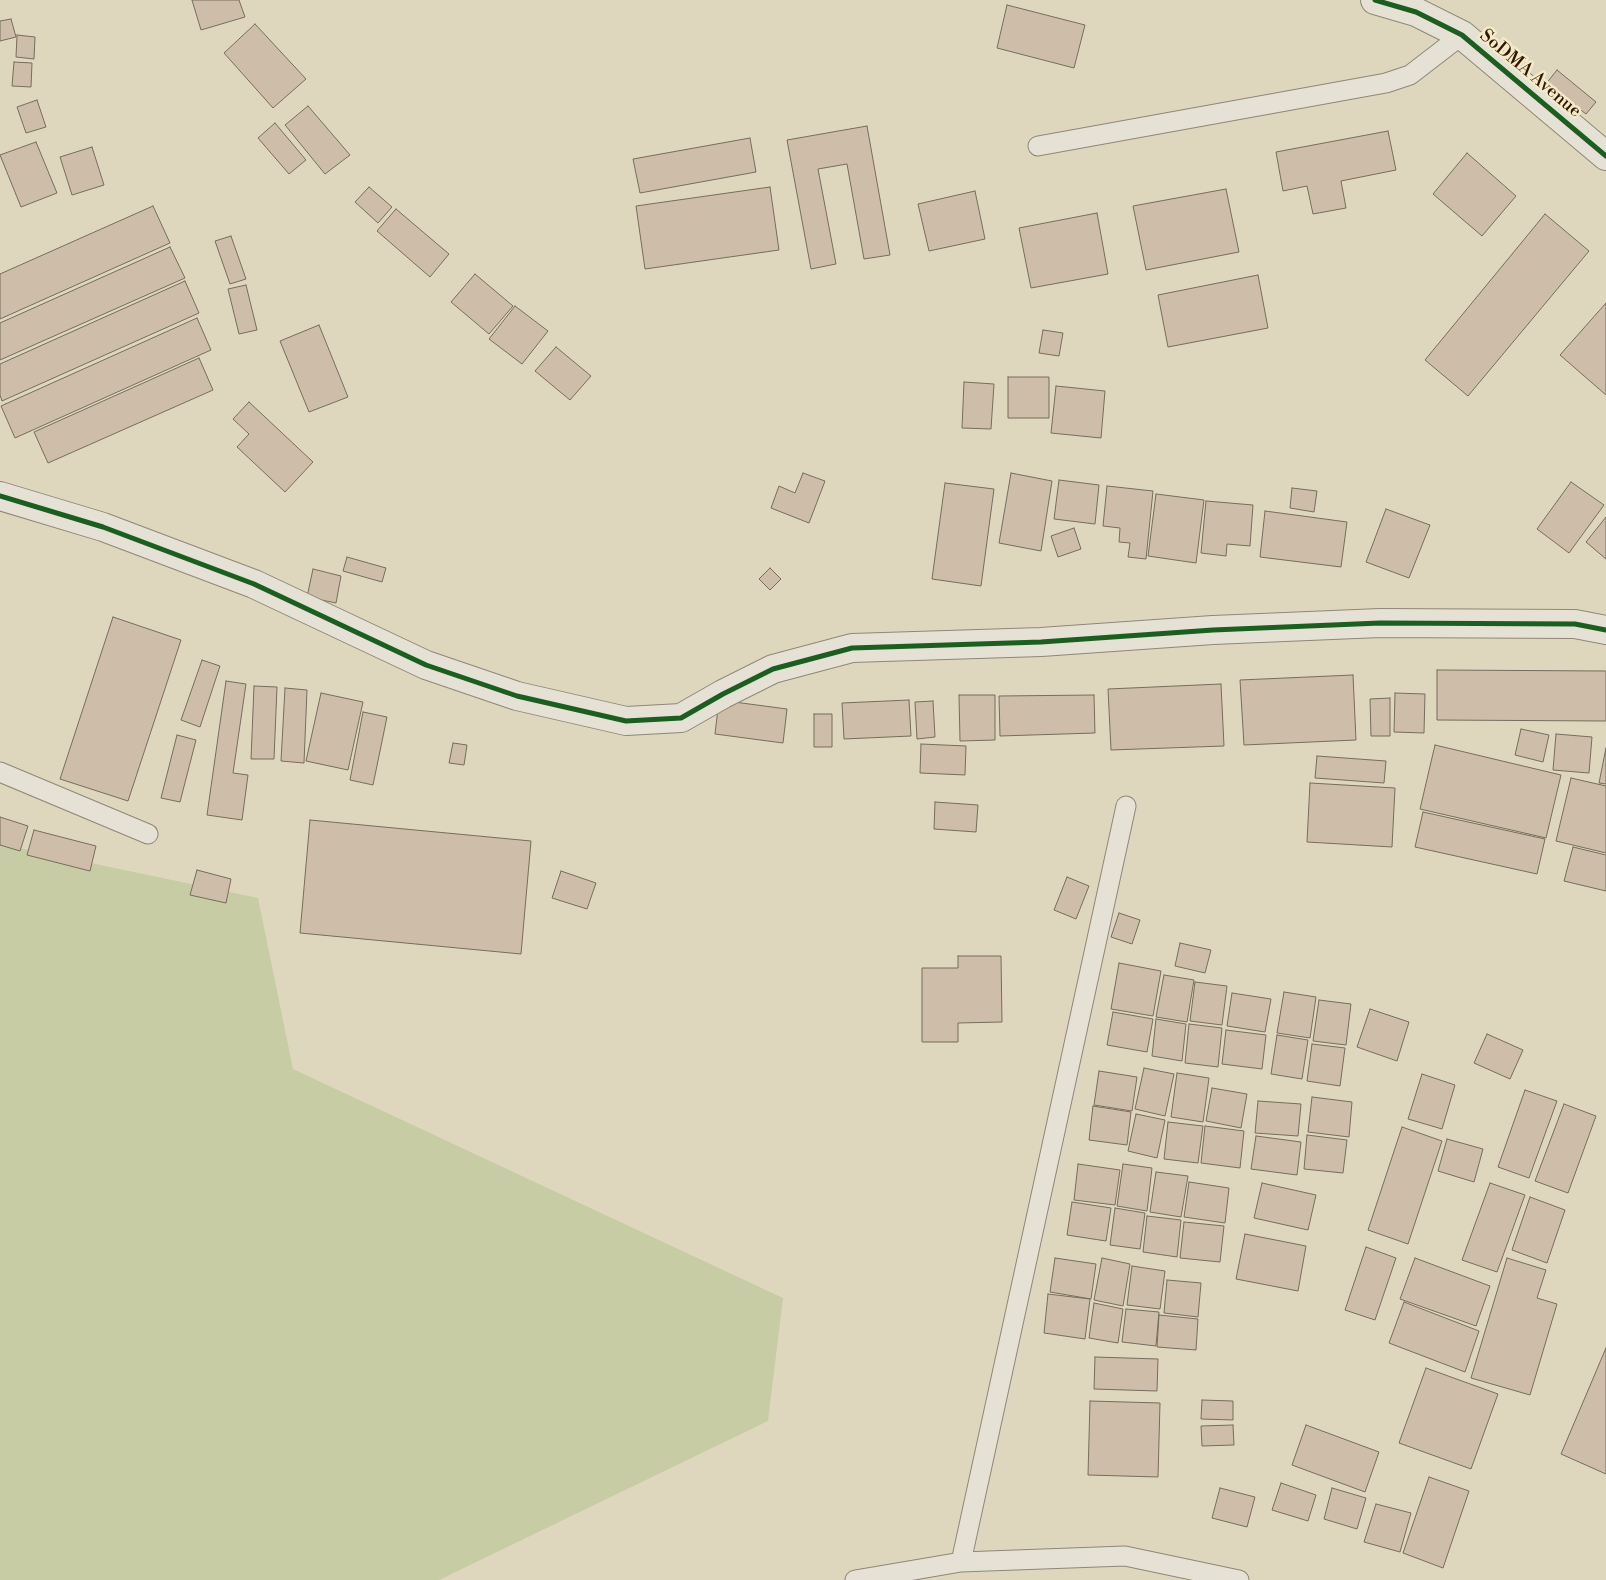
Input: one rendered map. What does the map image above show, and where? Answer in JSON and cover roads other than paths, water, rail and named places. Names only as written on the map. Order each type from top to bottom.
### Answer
[{"type":"street","name":"SoDMA Avenue","points":[[1376,0],[1416,12],[1462,35],[1606,156]]},
{"type":"street","points":[[0,496],[102,527],[254,584],[426,665],[517,696],[626,721],[681,718],[773,669],[852,648],[1041,642],[1214,630],[1380,623],[1575,624],[1606,630]]},
{"type":"lane","points":[[1038,146],[1386,83],[1410,75],[1462,35]]},
{"type":"lane","points":[[0,772],[148,834]]},
{"type":"lane","points":[[961,1562],[1126,806]]},
{"type":"lane","points":[[855,1580],[961,1562],[1125,1556],[1233,1579]]}]
